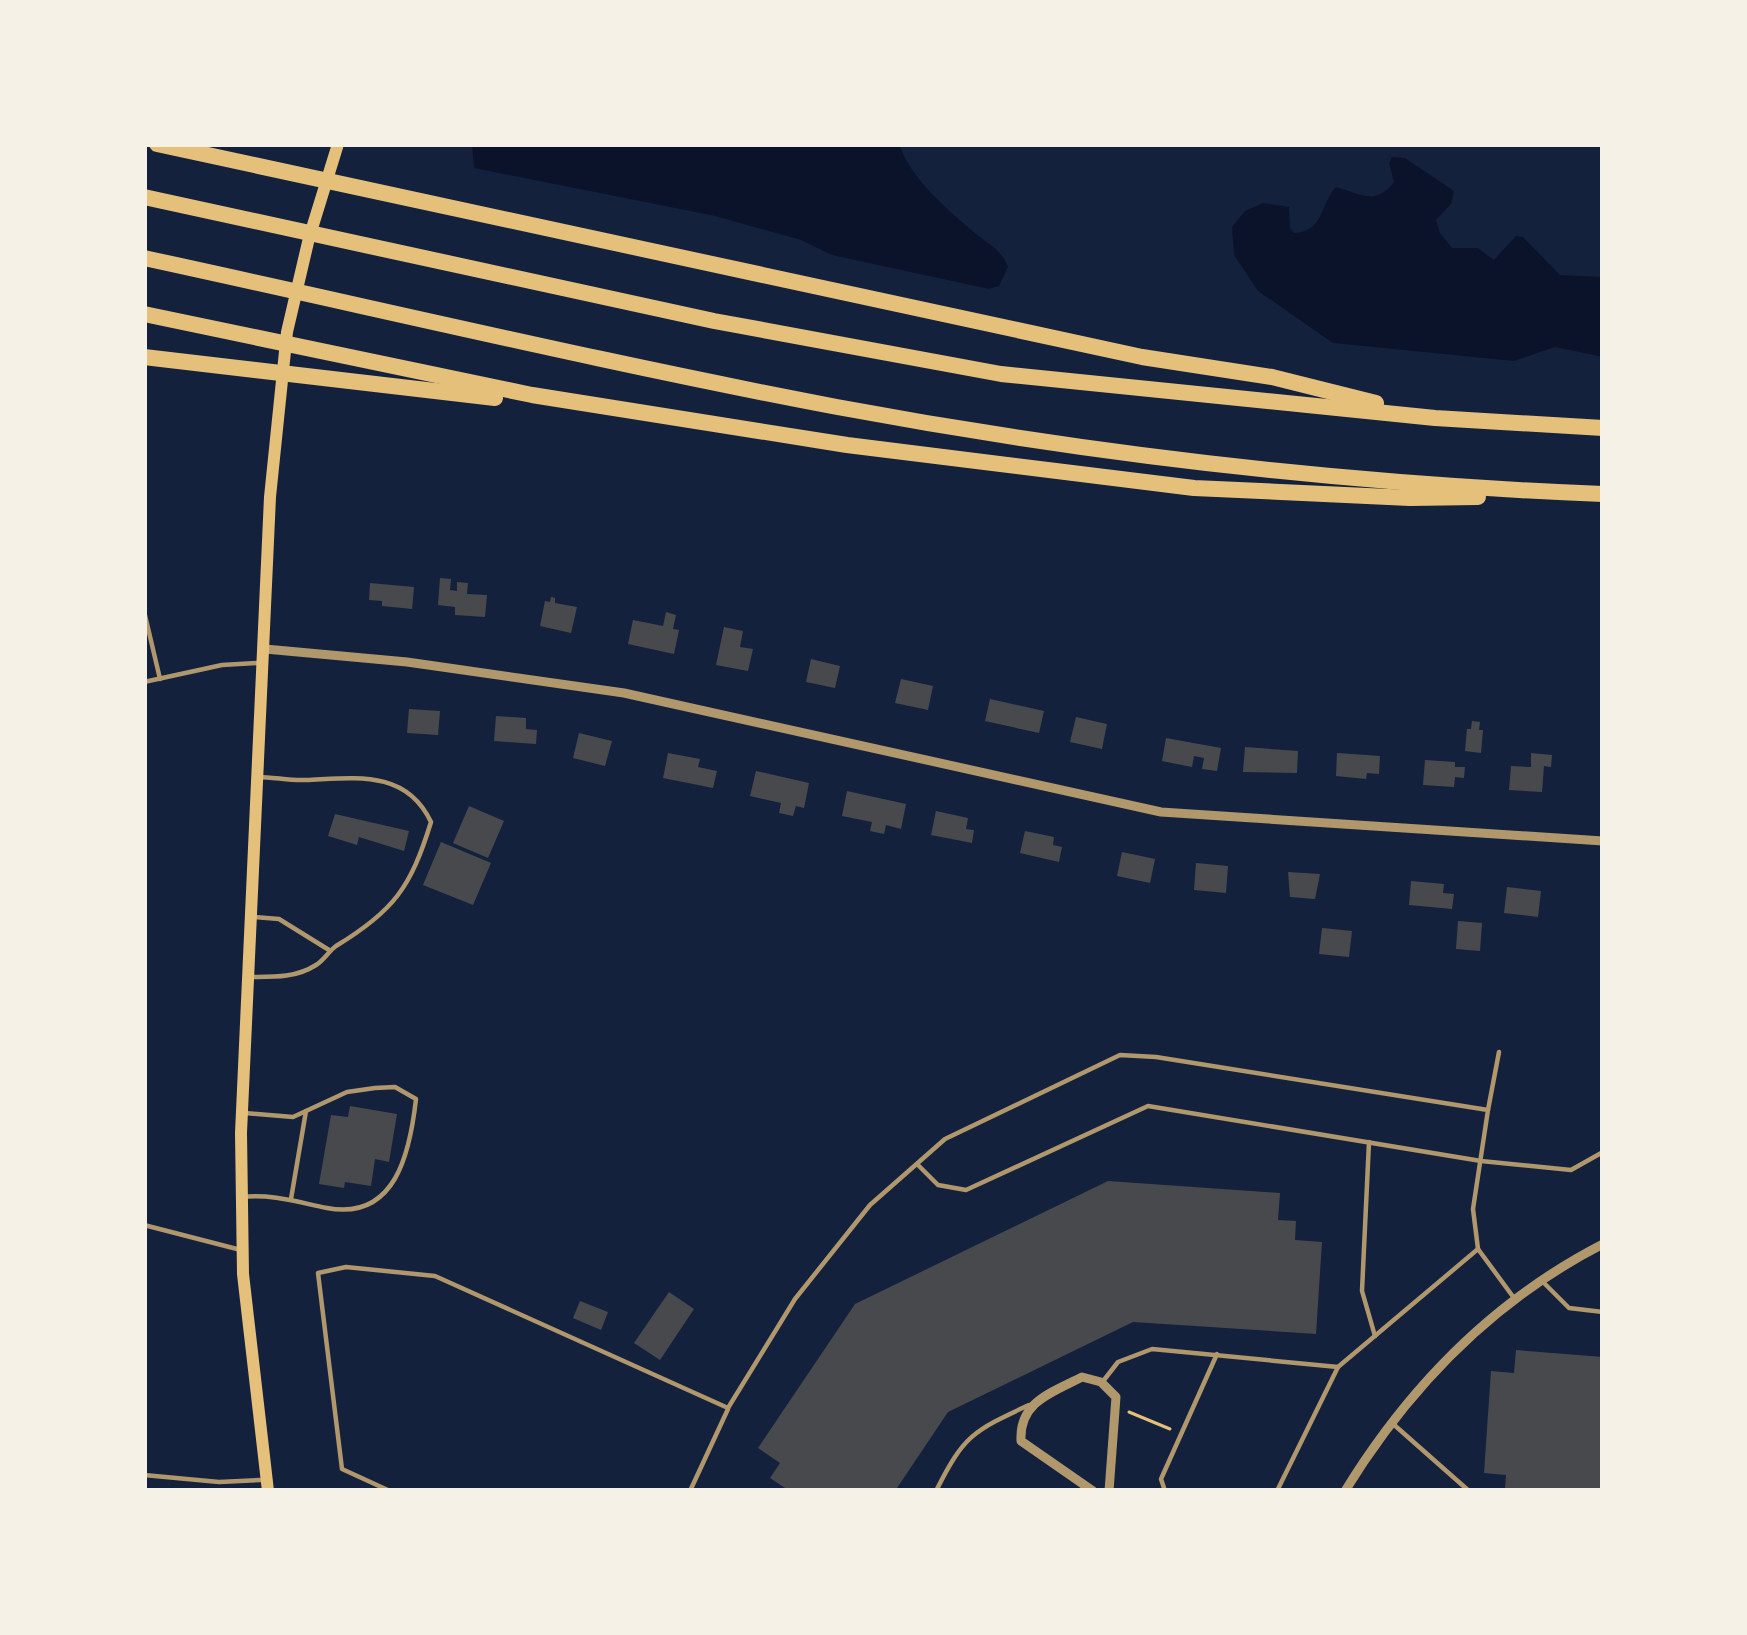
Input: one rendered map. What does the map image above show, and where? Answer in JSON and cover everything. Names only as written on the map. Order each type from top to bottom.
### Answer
[{"type":"highway","points":[[157,144],[1124,353],[1272,377],[1435,418]]},
{"type":"highway","points":[[144,197],[931,363],[1435,418],[1603,428]]},
{"type":"highway","points":[[144,258],[912,420],[1304,473],[1598,494]]},
{"type":"highway","points":[[144,314],[485,386],[674,420]]},
{"type":"highway","points":[[144,357],[1194,488],[1410,499],[1598,494]]},
{"type":"main road","points":[[267,1485],[243,1250],[242,1113],[274,427],[294,301],[338,144]]},
{"type":"street","points":[[264,656],[407,662],[624,693],[1161,812],[1603,841]]},
{"type":"street","points":[[1345,1491],[1391,1423],[1435,1371],[1539,1279],[1603,1244]]},
{"type":"street","points":[[1093,1491],[1021,1441],[1020,1422],[1030,1405],[1082,1377],[1101,1382],[1116,1397],[1109,1491]]},
{"type":"lane","points":[[144,610],[160,680]]},
{"type":"lane","points":[[144,682],[264,656]]},
{"type":"lane","points":[[248,977],[305,970],[368,928],[399,899],[417,866],[430,822],[423,805],[389,782],[367,777],[258,777]]},
{"type":"lane","points":[[251,917],[279,919],[329,950]]},
{"type":"lane","points":[[1499,1052],[1473,1210],[1478,1249],[1514,1298]]},
{"type":"lane","points":[[690,1491],[728,1408],[795,1299],[870,1205],[945,1139],[1120,1055],[1178,1060],[1488,1111]]},
{"type":"lane","points":[[242,1113],[293,1117],[347,1092],[375,1088],[395,1087],[416,1099],[411,1146],[380,1197],[365,1208],[345,1210],[270,1194],[242,1197]]},
{"type":"lane","points":[[917,1164],[938,1186],[966,1190],[1148,1106],[1481,1161],[1571,1170],[1603,1152]]},
{"type":"lane","points":[[291,1199],[307,1111]]},
{"type":"lane","points":[[1369,1142],[1362,1292],[1375,1336]]},
{"type":"lane","points":[[144,1226],[243,1250]]},
{"type":"lane","points":[[1277,1491],[1338,1367],[1478,1249]]},
{"type":"lane","points":[[390,1491],[342,1469],[318,1273],[346,1267],[434,1276],[728,1408]]},
{"type":"lane","points":[[1539,1279],[1569,1308],[1603,1312]]},
{"type":"lane","points":[[1101,1382],[1118,1362],[1152,1348],[1338,1367]]},
{"type":"lane","points":[[1165,1491],[1161,1478],[1217,1354]]},
{"type":"lane","points":[[936,1491],[955,1453],[977,1429],[1030,1405]]},
{"type":"lane","points":[[1391,1423],[1468,1491]]},
{"type":"lane","points":[[144,1475],[267,1485]]},
{"type":"path","points":[[1127,1411],[1180,1436]]},
{"type":"water","points":[[472,144],[899,144],[931,193],[998,251],[1008,267],[999,286],[989,289],[832,255],[801,240],[715,216],[474,168]]},
{"type":"water","points":[[1392,157],[1405,158],[1454,191],[1451,204],[1436,220],[1452,248],[1478,248],[1494,260],[1516,236],[1523,237],[1560,275],[1603,277],[1603,357],[1555,347],[1514,361],[1333,343],[1258,291],[1234,255],[1232,227],[1245,211],[1263,203],[1289,207],[1290,228],[1294,233],[1304,231],[1316,222],[1336,187],[1367,196],[1387,190],[1394,182]]},
{"type":"building","points":[[440,578],[451,579],[450,590],[457,591],[457,582],[468,583],[467,594],[487,595],[485,617],[455,615],[455,607],[438,605]]},
{"type":"building","points":[[370,583],[414,587],[412,609],[369,600]]},
{"type":"building","points":[[551,597],[555,603],[577,607],[571,633],[540,626],[545,601],[550,602]]},
{"type":"building","points":[[666,612],[676,615],[673,629],[679,630],[674,654],[628,644],[633,620],[663,626]]},
{"type":"building","points":[[724,627],[743,631],[740,647],[753,649],[748,671],[716,665]]},
{"type":"building","points":[[811,659],[840,666],[835,688],[806,682]]},
{"type":"building","points":[[901,679],[933,686],[928,710],[895,703]]},
{"type":"building","points":[[990,699],[1044,711],[1039,733],[985,721]]},
{"type":"building","points":[[409,709],[440,711],[438,735],[407,733]]},
{"type":"building","points":[[496,716],[526,718],[526,729],[537,730],[536,744],[494,741]]},
{"type":"building","points":[[1076,717],[1107,724],[1102,749],[1070,742]]},
{"type":"building","points":[[1472,721],[1480,722],[1479,730],[1483,730],[1481,753],[1465,751]]},
{"type":"building","points":[[579,733],[612,741],[605,766],[573,758]]},
{"type":"building","points":[[1166,738],[1221,748],[1217,771],[1202,769],[1204,758],[1194,756],[1192,767],[1162,761]]},
{"type":"building","points":[[1245,747],[1298,751],[1297,773],[1243,772]]},
{"type":"building","points":[[668,753],[700,759],[698,767],[717,771],[713,788],[663,778]]},
{"type":"building","points":[[1337,753],[1380,756],[1379,774],[1367,773],[1366,779],[1336,776]]},
{"type":"building","points":[[1531,753],[1552,755],[1551,767],[1544,766],[1542,792],[1509,790],[1511,766],[1531,767]]},
{"type":"building","points":[[1425,760],[1455,762],[1455,767],[1465,767],[1464,778],[1455,777],[1454,787],[1423,785]]},
{"type":"building","points":[[756,771],[809,783],[804,808],[796,806],[793,816],[779,813],[781,803],[750,796]]},
{"type":"building","points":[[847,791],[906,804],[901,829],[886,825],[884,834],[870,831],[872,822],[842,816]]},
{"type":"building","points":[[469,806],[504,821],[488,858],[453,843]]},
{"type":"building","points":[[936,811],[968,818],[966,829],[974,830],[972,843],[931,835]]},
{"type":"building","points":[[335,814],[409,831],[404,851],[359,837],[357,845],[328,836]]},
{"type":"building","points":[[1025,831],[1054,837],[1053,845],[1062,847],[1059,862],[1020,853]]},
{"type":"building","points":[[441,842],[491,863],[473,905],[423,885]]},
{"type":"building","points":[[1122,852],[1155,859],[1150,883],[1117,876]]},
{"type":"building","points":[[1196,863],[1228,866],[1226,893],[1194,890]]},
{"type":"building","points":[[1288,872],[1320,874],[1315,899],[1290,897]]},
{"type":"building","points":[[1411,881],[1444,884],[1443,893],[1454,894],[1452,909],[1409,905]]},
{"type":"building","points":[[1507,887],[1541,891],[1538,917],[1504,913]]},
{"type":"building","points":[[1458,921],[1482,923],[1480,951],[1456,949]]},
{"type":"building","points":[[1322,928],[1352,931],[1349,957],[1319,954]]},
{"type":"building","points":[[350,1106],[397,1114],[389,1162],[375,1159],[371,1186],[319,1184],[331,1115],[348,1117]]},
{"type":"building","points":[[1108,1181],[1280,1193],[1278,1220],[1296,1221],[1295,1240],[1322,1242],[1316,1334],[1133,1322],[948,1412],[895,1491],[783,1491],[770,1478],[780,1463],[758,1448],[855,1304]]},
{"type":"building","points":[[669,1292],[694,1309],[660,1360],[634,1343]]},
{"type":"building","points":[[580,1301],[608,1312],[601,1330],[573,1318]]},
{"type":"building","points":[[1516,1350],[1603,1357],[1603,1491],[1505,1488],[1506,1475],[1484,1473],[1491,1371],[1514,1373]]}]
